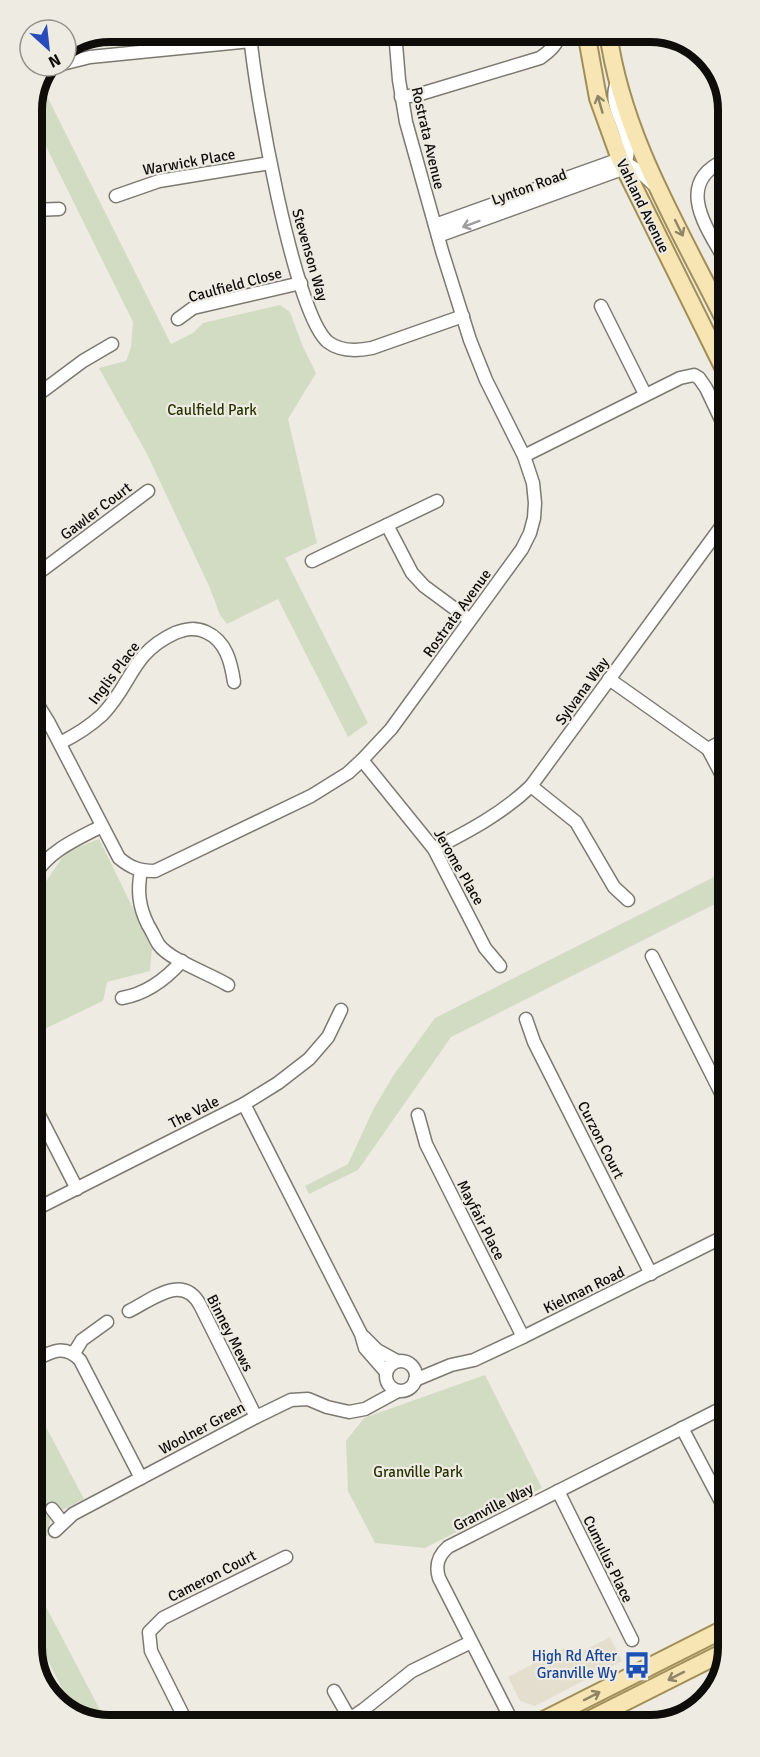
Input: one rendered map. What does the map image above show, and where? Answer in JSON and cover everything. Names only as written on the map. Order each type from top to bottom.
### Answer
[{"type":"main road","name":"Vahland Avenue","points":[[588,42],[598,98],[623,163],[718,357]]},
{"type":"main road","name":"Vahland Avenue","points":[[610,42],[617,81],[642,157],[718,307]]},
{"type":"main road","points":[[554,1715],[718,1632]]},
{"type":"main road","points":[[599,1715],[717,1656]]},
{"type":"street","points":[[78,60],[205,42]]},
{"type":"street","name":"Stevenson Way","points":[[252,42],[270,163],[301,283],[319,332],[327,342],[350,351],[372,348],[463,316]]},
{"type":"street","name":"Rostrata Avenue","points":[[141,871],[155,871],[168,867],[311,796],[348,773],[391,729],[522,549],[530,533],[535,503],[533,483],[524,456],[486,380],[436,230],[418,170],[401,97],[396,42]]},
{"type":"street","points":[[401,97],[540,58],[557,42]]},
{"type":"street","points":[[617,81],[613,92],[628,144],[623,163],[639,171],[659,190]]},
{"type":"street","name":"Warwick Place","points":[[116,196],[159,181],[270,163]]},
{"type":"street","name":"Lynton Road","points":[[436,230],[623,163]]},
{"type":"street","points":[[718,164],[703,176],[697,194],[701,214],[718,247]]},
{"type":"street","points":[[42,210],[59,209]]},
{"type":"street","name":"Caulfield Close","points":[[178,319],[193,308],[301,283]]},
{"type":"street","points":[[602,306],[645,394]]},
{"type":"street","points":[[42,392],[83,361],[112,344]]},
{"type":"street","points":[[524,456],[680,378],[694,375],[699,378],[718,413]]},
{"type":"street","name":"Gawler Court","points":[[42,570],[148,491]]},
{"type":"street","points":[[312,561],[437,501]]},
{"type":"street","points":[[387,525],[412,573],[424,586],[471,620]]},
{"type":"street","name":"Sylvana Way","points":[[434,849],[495,815],[531,786],[718,531]]},
{"type":"street","name":"Inglis Place","points":[[60,743],[74,736],[102,715],[117,697],[138,661],[149,648],[184,630],[192,628],[202,630],[220,642],[227,653],[234,682]]},
{"type":"street","points":[[609,679],[708,749],[718,768]]},
{"type":"street","points":[[42,713],[60,743],[119,858],[130,868],[141,871],[139,902],[142,914],[160,947],[228,985]]},
{"type":"street","points":[[708,749],[718,743]]},
{"type":"street","name":"Jerome Place","points":[[362,760],[434,849],[485,948],[500,966]]},
{"type":"street","points":[[531,786],[576,822],[614,887],[628,900]]},
{"type":"street","points":[[42,865],[59,849],[102,826]]},
{"type":"street","points":[[652,956],[718,1087]]},
{"type":"street","points":[[122,998],[140,995],[174,971],[182,961]]},
{"type":"street","name":"The Vale","points":[[42,1206],[244,1104],[278,1083],[309,1059],[328,1037],[341,1010]]},
{"type":"street","name":"Curzon Court","points":[[526,1019],[534,1042],[651,1274]]},
{"type":"street","name":"Kielman Road","points":[[244,1104],[361,1334],[365,1348],[387,1377],[393,1389],[398,1391],[407,1390],[416,1380],[451,1365],[474,1360],[524,1337],[718,1240]]},
{"type":"street","name":"Mayfair Place","points":[[418,1115],[426,1144],[524,1337]]},
{"type":"street","points":[[42,1121],[77,1189]]},
{"type":"street","name":"Binney Mews","points":[[129,1311],[174,1289],[191,1292],[200,1305],[256,1416]]},
{"type":"street","points":[[74,1353],[82,1340],[107,1322]]},
{"type":"street","name":"Kielman Road","points":[[361,1334],[377,1350],[397,1361],[404,1361],[411,1365],[451,1365]]},
{"type":"street","points":[[42,1356],[52,1351],[64,1350],[74,1353],[85,1367],[141,1478]]},
{"type":"street","points":[[365,1409],[387,1377],[388,1367],[397,1361]]},
{"type":"street","points":[[411,1365],[416,1380]]},
{"type":"street","points":[[365,1409],[398,1391]]},
{"type":"street","name":"Woolner Green","points":[[52,1509],[59,1526],[73,1514],[283,1403],[308,1399],[342,1411],[365,1409]]},
{"type":"street","name":"Granville Way","points":[[509,1715],[439,1578],[438,1558],[448,1546],[718,1410]]},
{"type":"street","points":[[682,1428],[718,1496]]},
{"type":"street","name":"Cumulus Place","points":[[558,1491],[632,1640]]},
{"type":"street","name":"Cameron Court","points":[[183,1715],[151,1651],[149,1632],[163,1618],[286,1557]]},
{"type":"street","points":[[355,1715],[412,1671],[471,1642]]},
{"type":"street","points":[[334,1691],[343,1715]]},
{"type":"shaded area","points":[[610,1637],[622,1661],[535,1706],[520,1701],[508,1677],[564,1648],[569,1658]]},
{"type":"green space","name":"Caulfield Park","points":[[44,91],[171,344],[193,333],[203,323],[280,305],[290,312],[316,373],[288,419],[317,543],[285,558],[368,723],[348,737],[278,599],[227,624],[220,615],[209,586],[147,454],[99,368],[126,361],[131,347],[133,322],[42,138]]},
{"type":"green space","points":[[99,839],[152,947],[150,971],[107,982],[103,1001],[42,1030],[42,887],[66,852]]},
{"type":"green space","points":[[718,875],[718,903],[451,1037],[358,1170],[309,1194],[305,1186],[348,1164],[373,1110],[393,1076],[435,1018]]},
{"type":"green space","name":"Granville Park","points":[[485,1375],[542,1488],[425,1548],[375,1543],[348,1491],[346,1441],[364,1418]]},
{"type":"green space","points":[[42,1419],[84,1499],[51,1516],[47,1536],[42,1538]]},
{"type":"green space","points":[[42,1599],[103,1715],[88,1711],[69,1701],[42,1649]]},
{"type":"place","name":"High Rd After Granville Wy","points":[[637,1665]]}]
